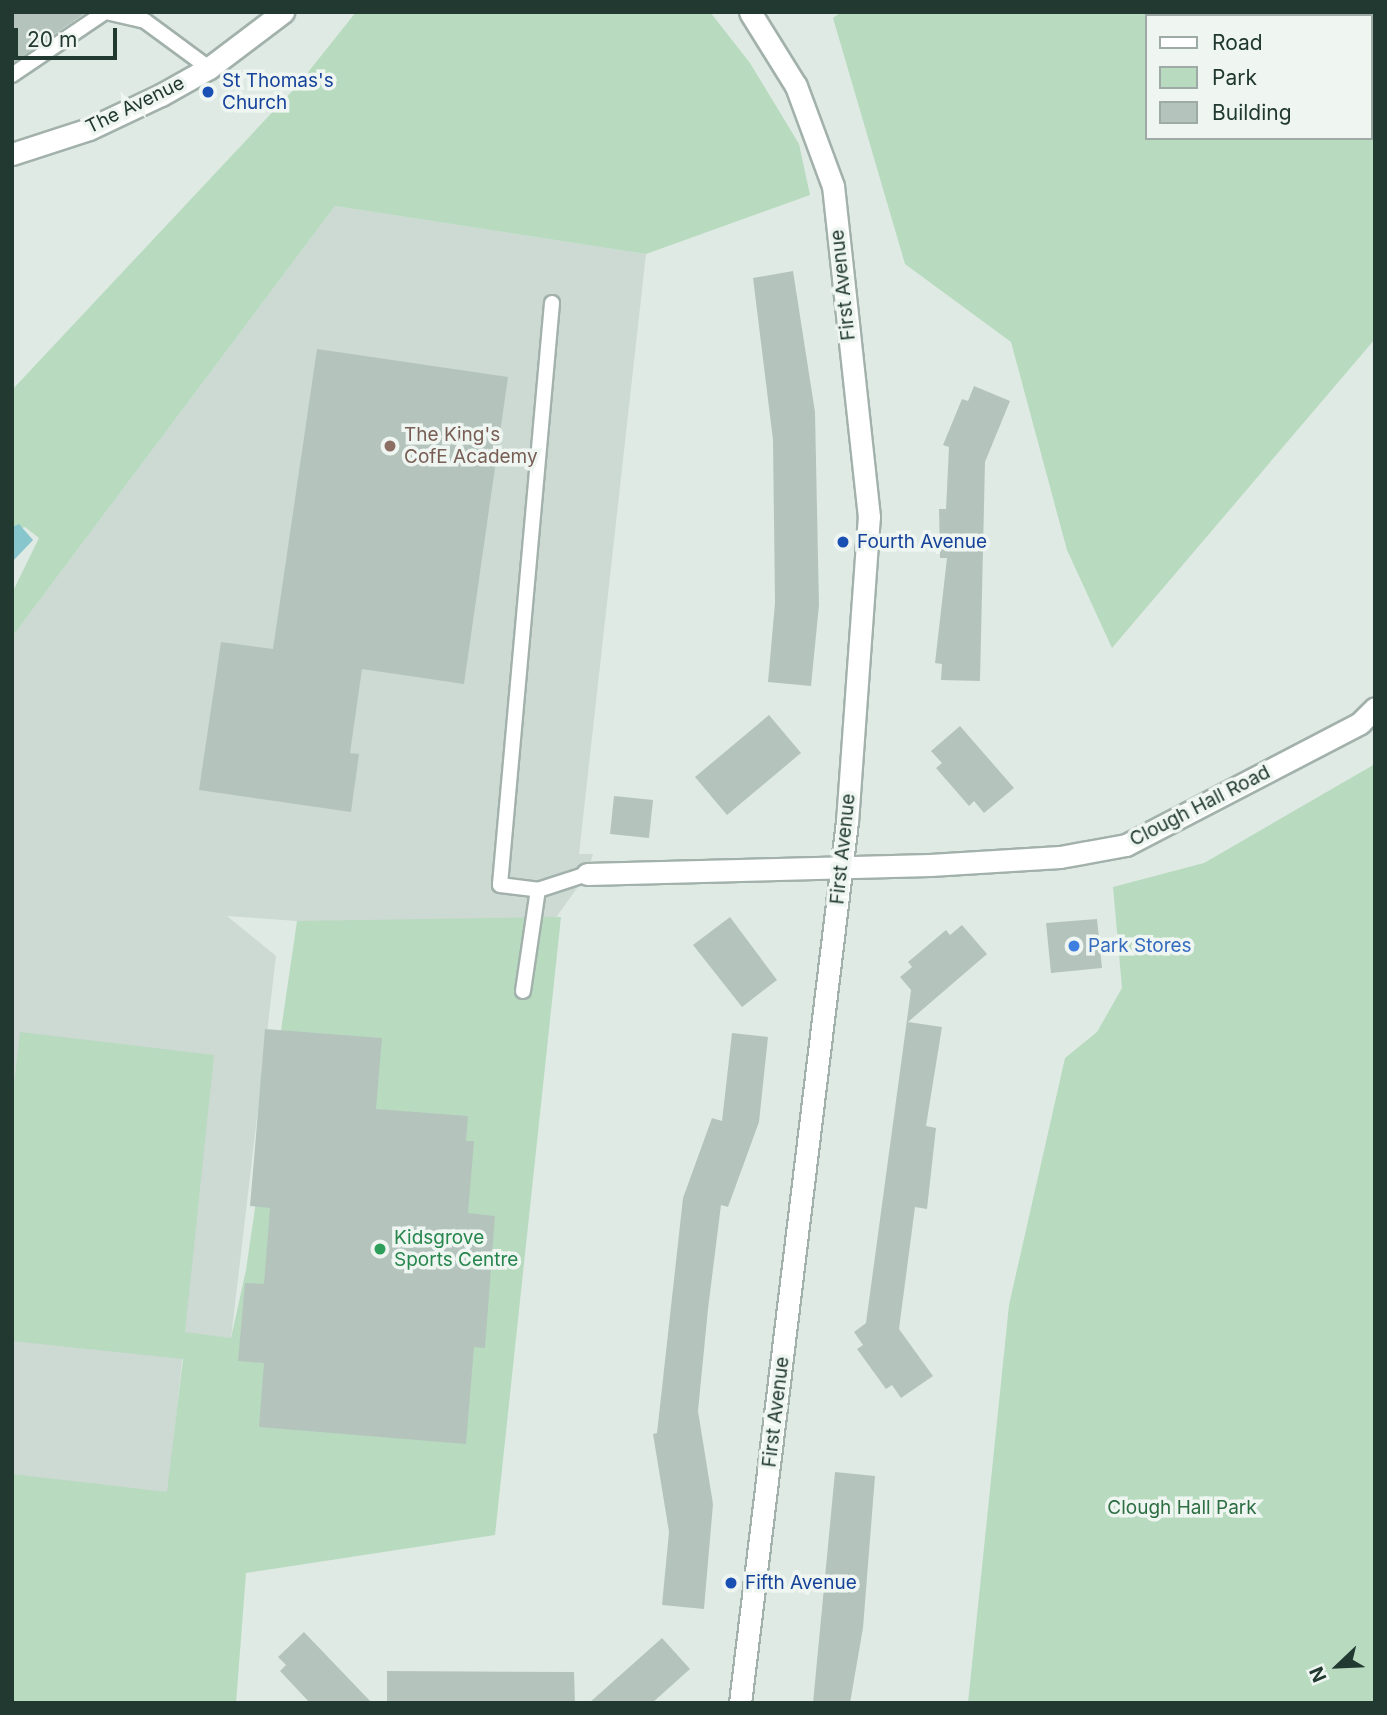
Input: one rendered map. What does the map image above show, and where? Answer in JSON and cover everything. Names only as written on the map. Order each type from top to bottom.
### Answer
[{"type":"main road","name":"The Avenue","points":[[12,154],[89,129],[209,68],[283,12]]},
{"type":"main road","name":"First Avenue","points":[[740,1703],[842,868],[869,517],[833,186],[796,86],[750,12]]},
{"type":"main road","name":"Clough Hall Road","points":[[842,868],[1060,857],[1126,845],[1370,718]]},
{"type":"main road","points":[[587,874],[842,868]]},
{"type":"lane","points":[[12,75],[106,12],[145,21],[209,68]]},
{"type":"lane","points":[[552,303],[500,886],[538,890],[587,874]]},
{"type":"lane","points":[[523,991],[538,890]]},
{"type":"shaded area","name":"The King's CofE Academy","points":[[335,206],[646,254],[579,854],[593,854],[587,874],[552,923],[456,932],[227,916],[276,956],[231,1338],[185,1333],[146,1703],[12,1703],[12,637]]},
{"type":"green space","points":[[356,12],[710,12],[750,63],[799,144],[810,195],[646,254],[335,206],[12,637],[12,593],[39,538],[25,527],[12,531],[12,390],[297,86]]},
{"type":"green space","points":[[841,12],[1375,12],[1375,339],[1112,648],[1067,550],[1011,342],[905,264],[833,18]]},
{"type":"green space","name":"Clough Hall Park","points":[[1375,764],[1375,1703],[968,1703],[1009,1305],[1065,1058],[1097,1032],[1122,988],[1113,887],[1204,863]]},
{"type":"green space","points":[[561,917],[495,1535],[246,1573],[236,1703],[12,1703],[12,1474],[167,1492],[183,1359],[12,1341],[12,1103],[20,1032],[214,1055],[185,1332],[231,1338],[246,1270],[297,921]]},
{"type":"water","points":[[19,524],[33,540],[12,562],[12,527]]},
{"type":"building","points":[[12,12],[87,12],[12,63]]},
{"type":"building","points":[[793,271],[815,412],[819,605],[811,686],[768,682],[775,603],[773,440],[753,278]]},
{"type":"building","points":[[317,349],[508,377],[464,684],[362,669],[350,753],[359,754],[351,812],[199,790],[221,642],[273,649]]},
{"type":"building","points":[[974,386],[1010,401],[985,462],[980,681],[941,680],[942,664],[935,663],[947,558],[940,558],[939,509],[946,509],[949,447],[943,445],[962,399],[968,401]]},
{"type":"building","points":[[769,715],[801,753],[727,815],[695,777]]},
{"type":"building","points":[[960,726],[1014,788],[984,813],[974,801],[969,806],[936,768],[942,763],[931,751]]},
{"type":"building","points":[[614,796],[653,800],[649,838],[610,834]]},
{"type":"building","points":[[730,917],[777,980],[742,1007],[693,945]]},
{"type":"building","name":"Park Stores","points":[[1097,919],[1102,968],[1051,973],[1046,923]]},
{"type":"building","points":[[962,925],[987,954],[908,1022],[942,1027],[926,1126],[936,1128],[927,1209],[915,1207],[899,1329],[933,1376],[901,1398],[892,1385],[886,1389],[857,1349],[863,1345],[854,1332],[866,1323],[911,990],[900,977],[912,967],[908,962],[946,930],[950,935]]},
{"type":"building","name":"Kidsgrove Sports Centre","points":[[265,1029],[382,1038],[376,1109],[468,1116],[466,1141],[474,1141],[468,1213],[495,1216],[485,1348],[474,1347],[466,1444],[259,1427],[264,1363],[238,1361],[245,1283],[264,1284],[270,1208],[250,1206]]},
{"type":"building","points":[[732,1033],[768,1037],[759,1122],[728,1207],[721,1205],[708,1309],[698,1411],[713,1504],[704,1609],[662,1605],[669,1532],[653,1434],[657,1433],[683,1198],[712,1118],[722,1121]]},
{"type":"building","points":[[835,1472],[875,1476],[863,1628],[850,1703],[813,1703]]},
{"type":"building","points":[[304,1632],[372,1703],[310,1703],[280,1671],[286,1665],[278,1657]]},
{"type":"building","points":[[662,1638],[690,1669],[652,1703],[589,1703]]},
{"type":"building","points":[[387,1671],[574,1672],[575,1703],[387,1703]]},
{"type":"place","name":"St Thomas's Church","points":[[208,92]]},
{"type":"place","name":"The King's CofE Academy","points":[[390,446]]},
{"type":"place","name":"Fourth Avenue","points":[[843,542]]},
{"type":"place","name":"Park Stores","points":[[1074,946]]},
{"type":"place","name":"Kidsgrove Sports Centre","points":[[380,1249]]},
{"type":"place","name":"Fifth Avenue","points":[[731,1583]]}]
